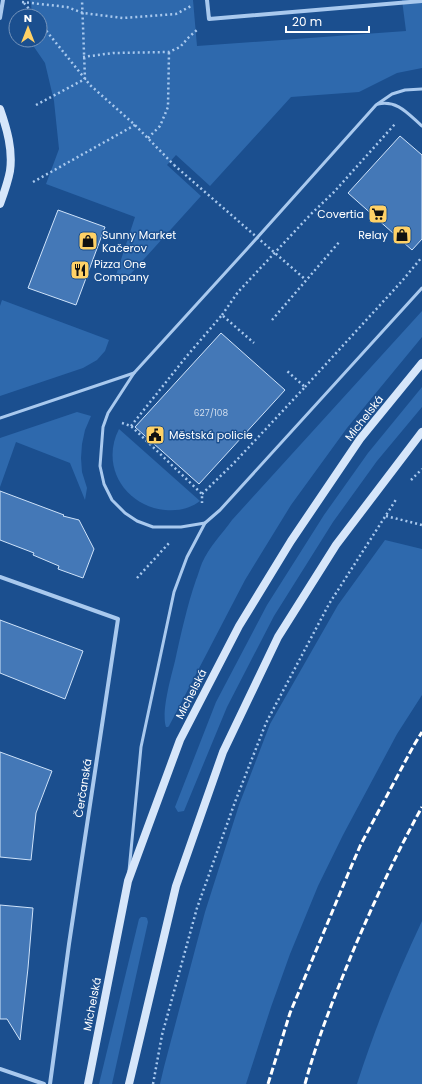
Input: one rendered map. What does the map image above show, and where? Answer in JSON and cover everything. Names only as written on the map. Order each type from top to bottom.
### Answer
[{"type":"main road","points":[[0,109],[8,133],[10,152],[10,170],[0,204]]},
{"type":"main road","name":"Michelská","points":[[88,1084],[128,881],[180,740],[239,626],[291,540],[356,445],[422,363]]},
{"type":"main road","points":[[129,1084],[176,886],[222,752],[282,630],[336,545],[422,432]]},
{"type":"street","points":[[0,18],[3,0]]},
{"type":"street","points":[[207,0],[209,19],[422,1]]},
{"type":"street","name":"Čerčanská","points":[[0,577],[118,619],[69,944],[50,1084]]},
{"type":"street","points":[[0,1069],[44,1084]]},
{"type":"lane","points":[[205,523],[181,527],[153,527],[137,521],[125,513],[112,500],[104,484],[100,466],[103,427],[108,413],[134,373],[376,105],[392,94],[405,90],[422,89]]},
{"type":"lane","points":[[376,105],[389,103],[395,104],[422,126]]},
{"type":"lane","points":[[128,881],[141,747],[174,592],[187,557],[205,523],[224,505],[422,288]]},
{"type":"lane","points":[[0,418],[134,373]]},
{"type":"path","points":[[16,0],[67,7],[83,13],[123,18],[176,14],[196,4]]},
{"type":"path","points":[[82,0],[85,79]]},
{"type":"path","points":[[22,2],[25,3],[29,8]]},
{"type":"path","points":[[83,57],[113,53],[169,52],[180,47],[209,19]]},
{"type":"path","points":[[48,33],[90,85],[135,125],[174,164],[306,280]]},
{"type":"path","points":[[148,138],[160,126],[168,107],[169,52]]},
{"type":"path","points":[[36,105],[85,79]]},
{"type":"path","points":[[131,426],[222,315],[238,292],[311,214],[334,192],[397,122]]},
{"type":"path","points":[[33,182],[135,125]]},
{"type":"path","points":[[272,320],[340,241]]},
{"type":"path","points":[[202,504],[202,494],[234,463],[305,387],[402,281],[422,256]]},
{"type":"path","points":[[222,315],[254,343]]},
{"type":"path","points":[[287,371],[305,387]]},
{"type":"path","points":[[108,413],[122,423],[131,426],[202,494]]},
{"type":"path","points":[[410,482],[422,469]]},
{"type":"path","points":[[153,1084],[162,1035],[197,908],[235,802],[266,723],[329,604],[400,494]]},
{"type":"path","points":[[386,516],[422,525]]},
{"type":"path","points":[[136,578],[166,547],[181,527]]},
{"type":"shaded area","points":[[30,0],[193,0],[197,46],[406,31],[402,0],[422,0],[422,68],[397,73],[359,92],[291,97],[210,186],[176,155],[167,165],[201,196],[126,279],[116,275],[135,217],[46,184],[59,149],[54,101],[45,63],[35,48],[48,48],[48,8],[31,8]]},
{"type":"shaded area","points":[[2,300],[109,340],[105,351],[97,360],[83,368],[0,396],[0,306]]},
{"type":"shaded area","points":[[422,311],[422,337],[347,428],[291,505],[245,580],[169,726],[166,727],[165,713],[167,694],[182,630],[196,580],[208,552],[232,520]]},
{"type":"shaded area","points":[[422,387],[422,407],[377,461],[333,522],[274,616],[227,707],[184,811],[178,812],[175,807],[216,702],[267,605],[324,515],[368,453]]},
{"type":"shaded area","points":[[77,412],[91,416],[85,430],[81,458],[82,472],[87,488],[85,500],[70,463],[16,442],[0,487],[0,438]]},
{"type":"shaded area","points":[[119,429],[200,501],[184,509],[165,510],[151,507],[138,501],[120,482],[115,470],[113,457],[114,443]]},
{"type":"shaded area","points":[[385,540],[422,549],[422,695],[397,734],[343,835],[318,886],[290,954],[246,1084],[160,1084],[205,912],[239,805],[270,724],[338,605]]},
{"type":"shaded area","points":[[141,917],[147,918],[148,922],[112,1084],[99,1084],[139,919]]},
{"type":"shaded area","points":[[422,921],[422,1084],[357,1084],[387,1001]]},
{"type":"building","points":[[400,136],[422,155],[422,239],[412,250],[348,193]]},
{"type":"building","points":[[58,210],[105,227],[76,305],[28,288]]},
{"type":"building","points":[[221,333],[285,390],[199,484],[135,427]]},
{"type":"building","points":[[0,491],[64,515],[63,516],[79,520],[94,549],[83,578],[58,569],[59,566],[33,555],[34,553],[0,540]]},
{"type":"building","points":[[0,620],[83,651],[65,699],[0,673]]},
{"type":"building","points":[[0,752],[52,771],[36,813],[31,860],[0,857]]},
{"type":"building","points":[[0,905],[33,908],[20,1040],[7,1019],[0,1019]]},
{"type":"railway","points":[[268,1084],[290,1013],[361,844],[422,732]]},
{"type":"railway","points":[[305,1084],[322,1031],[356,944],[387,875],[422,807]]},
{"type":"place","name":"Covertia","points":[[378,214]]},
{"type":"place","name":"Relay","points":[[402,235]]},
{"type":"place","name":"Sunny Market Kačerov","points":[[88,241]]},
{"type":"place","name":"Pizza One Company","points":[[80,270]]},
{"type":"place","name":"Městská policie","points":[[155,435]]}]
